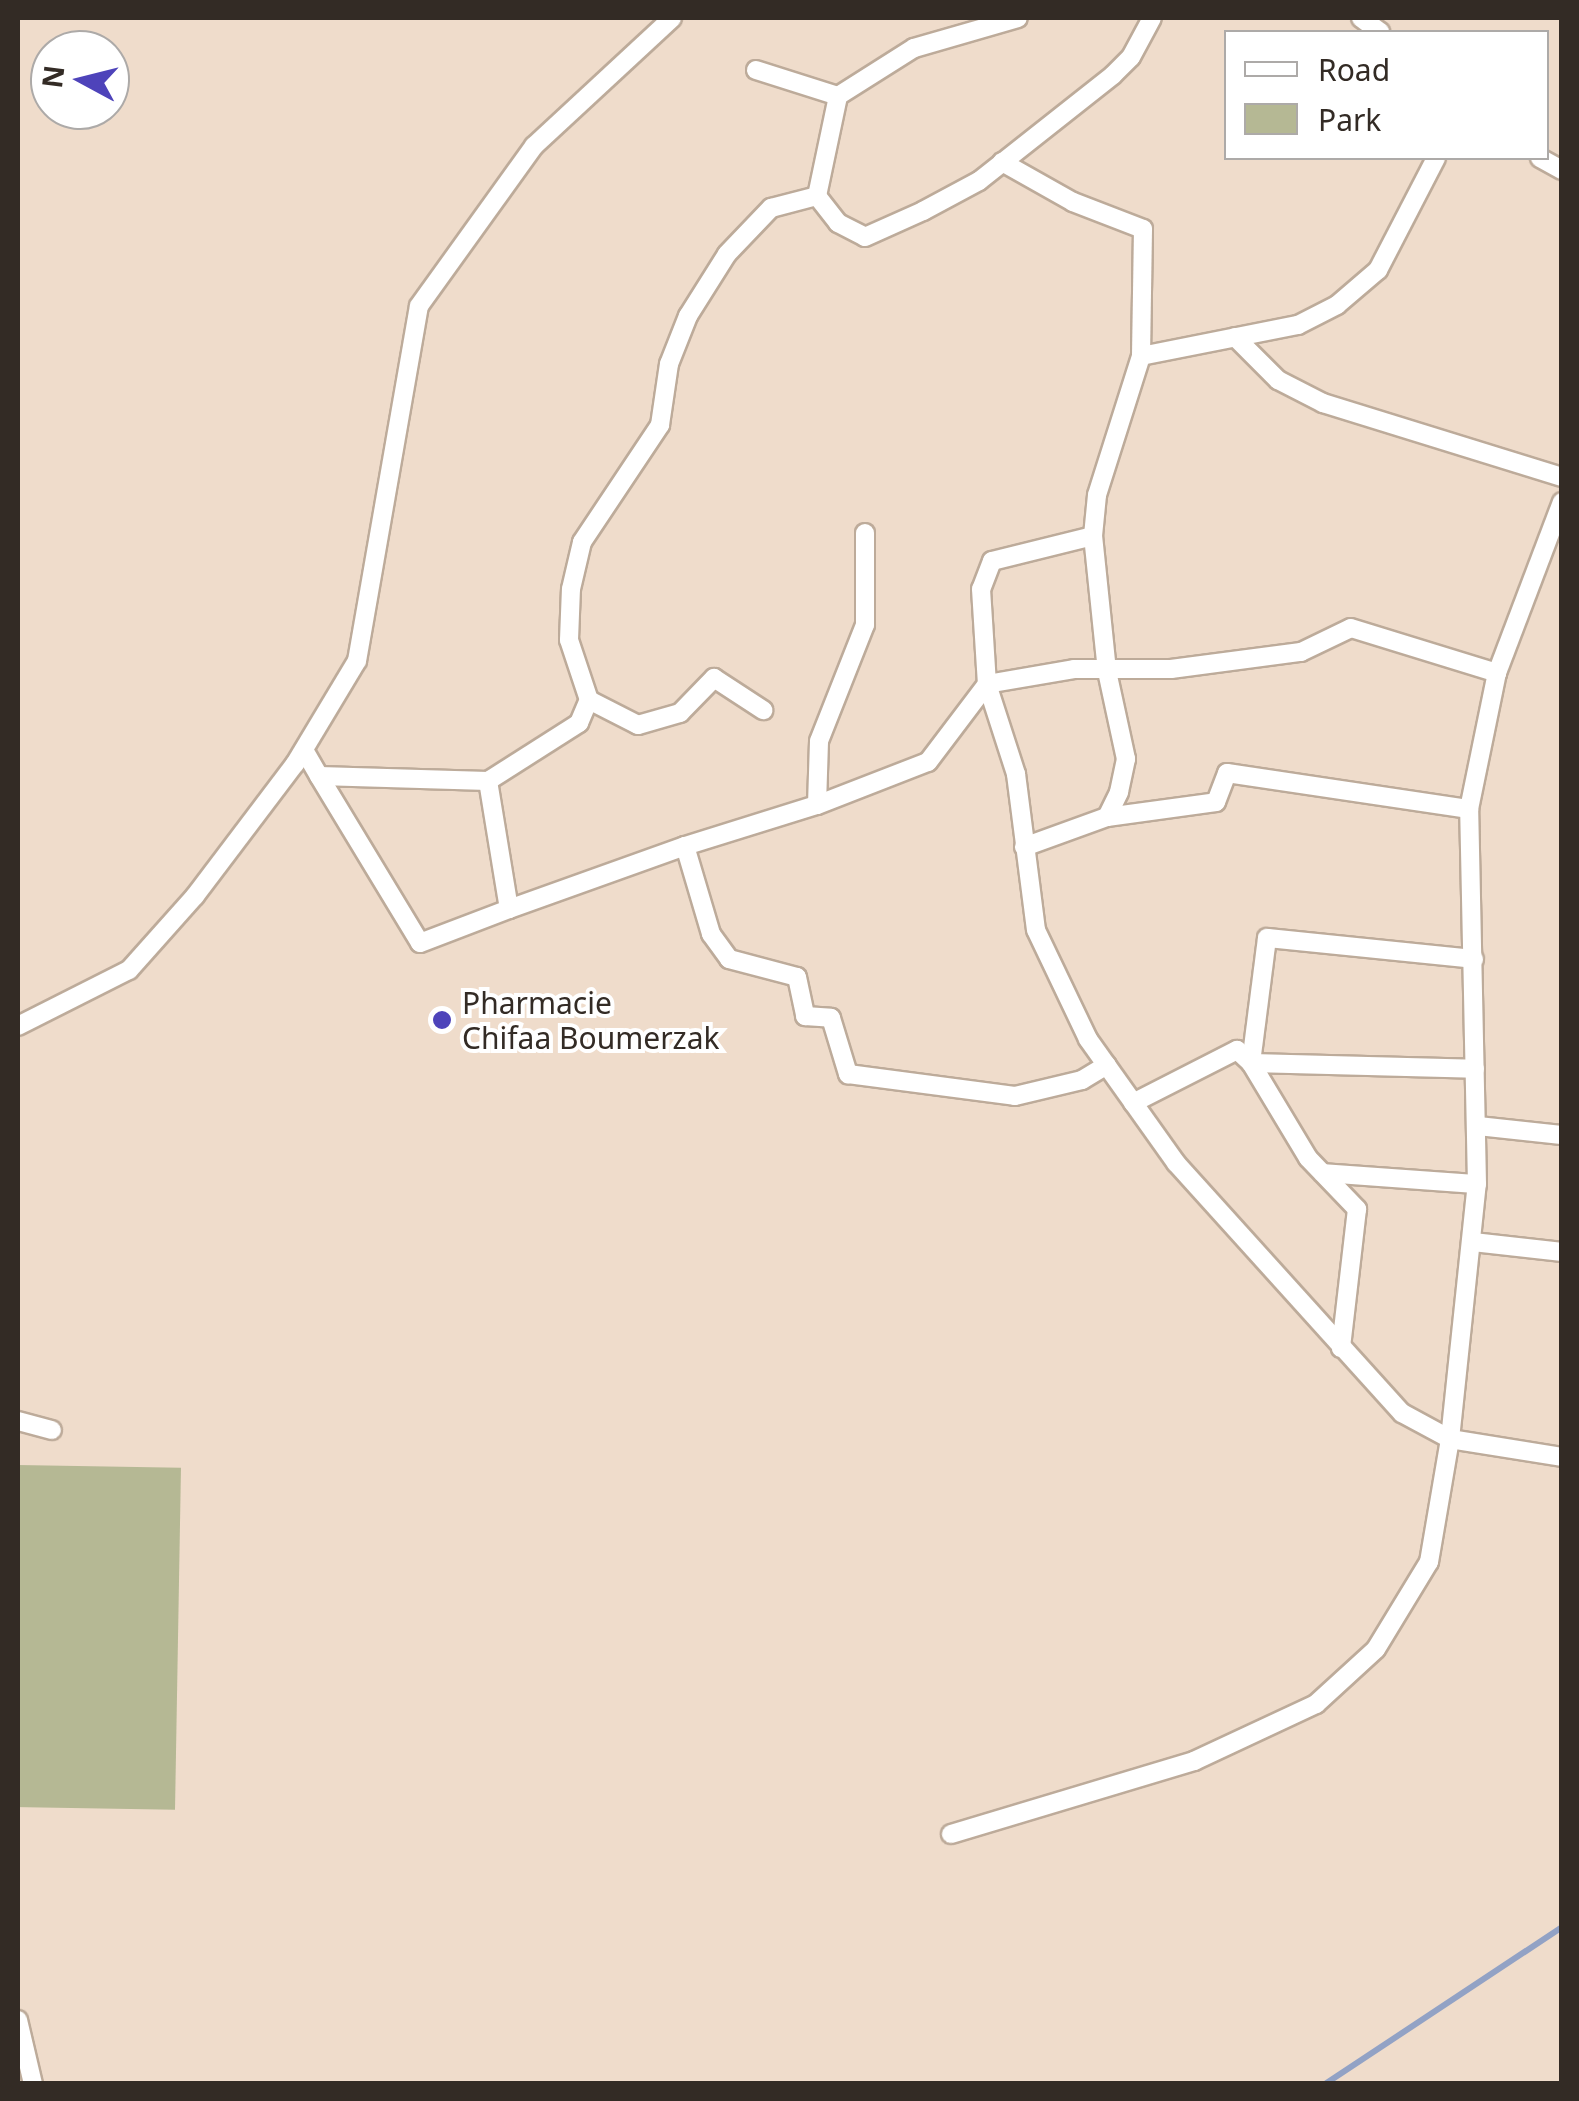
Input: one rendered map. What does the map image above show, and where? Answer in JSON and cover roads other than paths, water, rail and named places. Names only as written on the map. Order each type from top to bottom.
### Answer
[{"type":"street","points":[[18,1026],[128,970],[196,896],[304,750],[356,661],[419,306],[534,146],[672,18]]},
{"type":"street","points":[[817,196],[838,96],[914,48],[1018,18]]},
{"type":"street","points":[[817,196],[852,232],[876,236],[979,181],[1131,57],[1152,18]]},
{"type":"street","points":[[756,70],[838,96]]},
{"type":"street","points":[[1141,356],[1298,325],[1337,305],[1378,270],[1435,160]]},
{"type":"street","points":[[1002,162],[1073,202],[1144,229],[1141,356],[1097,495],[1093,536],[1107,671],[1126,759],[1106,817]]},
{"type":"street","points":[[318,776],[488,781],[579,722],[589,700],[569,640],[582,542],[660,426],[675,348],[727,254],[771,208],[817,196]]},
{"type":"street","points":[[1235,337],[1278,380],[1324,403],[1562,477]]},
{"type":"street","points":[[951,1834],[1194,1760],[1316,1704],[1376,1649],[1428,1562],[1450,1439],[1474,1242],[1478,1126],[1468,808],[1498,673],[1562,502]]},
{"type":"street","points":[[818,805],[819,741],[864,625],[865,532]]},
{"type":"street","points":[[1093,536],[992,561],[980,589],[987,684],[1016,774],[1036,930],[1107,1065],[1176,1163],[1402,1413],[1450,1439],[1562,1457]]},
{"type":"street","points":[[304,750],[420,943],[685,846],[818,805],[928,762],[987,684],[1074,669],[1107,671],[1301,652],[1350,628],[1498,673]]},
{"type":"street","points":[[589,700],[638,725],[680,713],[714,678],[763,710]]},
{"type":"street","points":[[1024,847],[1106,817],[1216,802],[1228,773],[1468,808]]},
{"type":"street","points":[[488,781],[508,909]]},
{"type":"street","points":[[685,846],[712,934],[729,959],[797,977],[805,1016],[831,1018],[848,1074],[1015,1096],[1082,1080],[1107,1065]]},
{"type":"street","points":[[1251,1063],[1267,938],[1474,959]]},
{"type":"street","points":[[1134,1103],[1237,1050],[1251,1063],[1323,1172],[1358,1210],[1341,1348]]},
{"type":"street","points":[[1251,1063],[1476,1068]]},
{"type":"street","points":[[1478,1126],[1562,1136]]},
{"type":"street","points":[[1323,1172],[1477,1184]]},
{"type":"street","points":[[1474,1242],[1562,1252]]},
{"type":"street","points":[[18,1421],[52,1430]]},
{"type":"street","points":[[18,2020],[33,2084]]},
{"type":"waterway","points":[[1325,2084],[1562,1927]]},
{"type":"place","name":"Pharmacie Chifaa Boumerzak","points":[[442,1020]]}]
